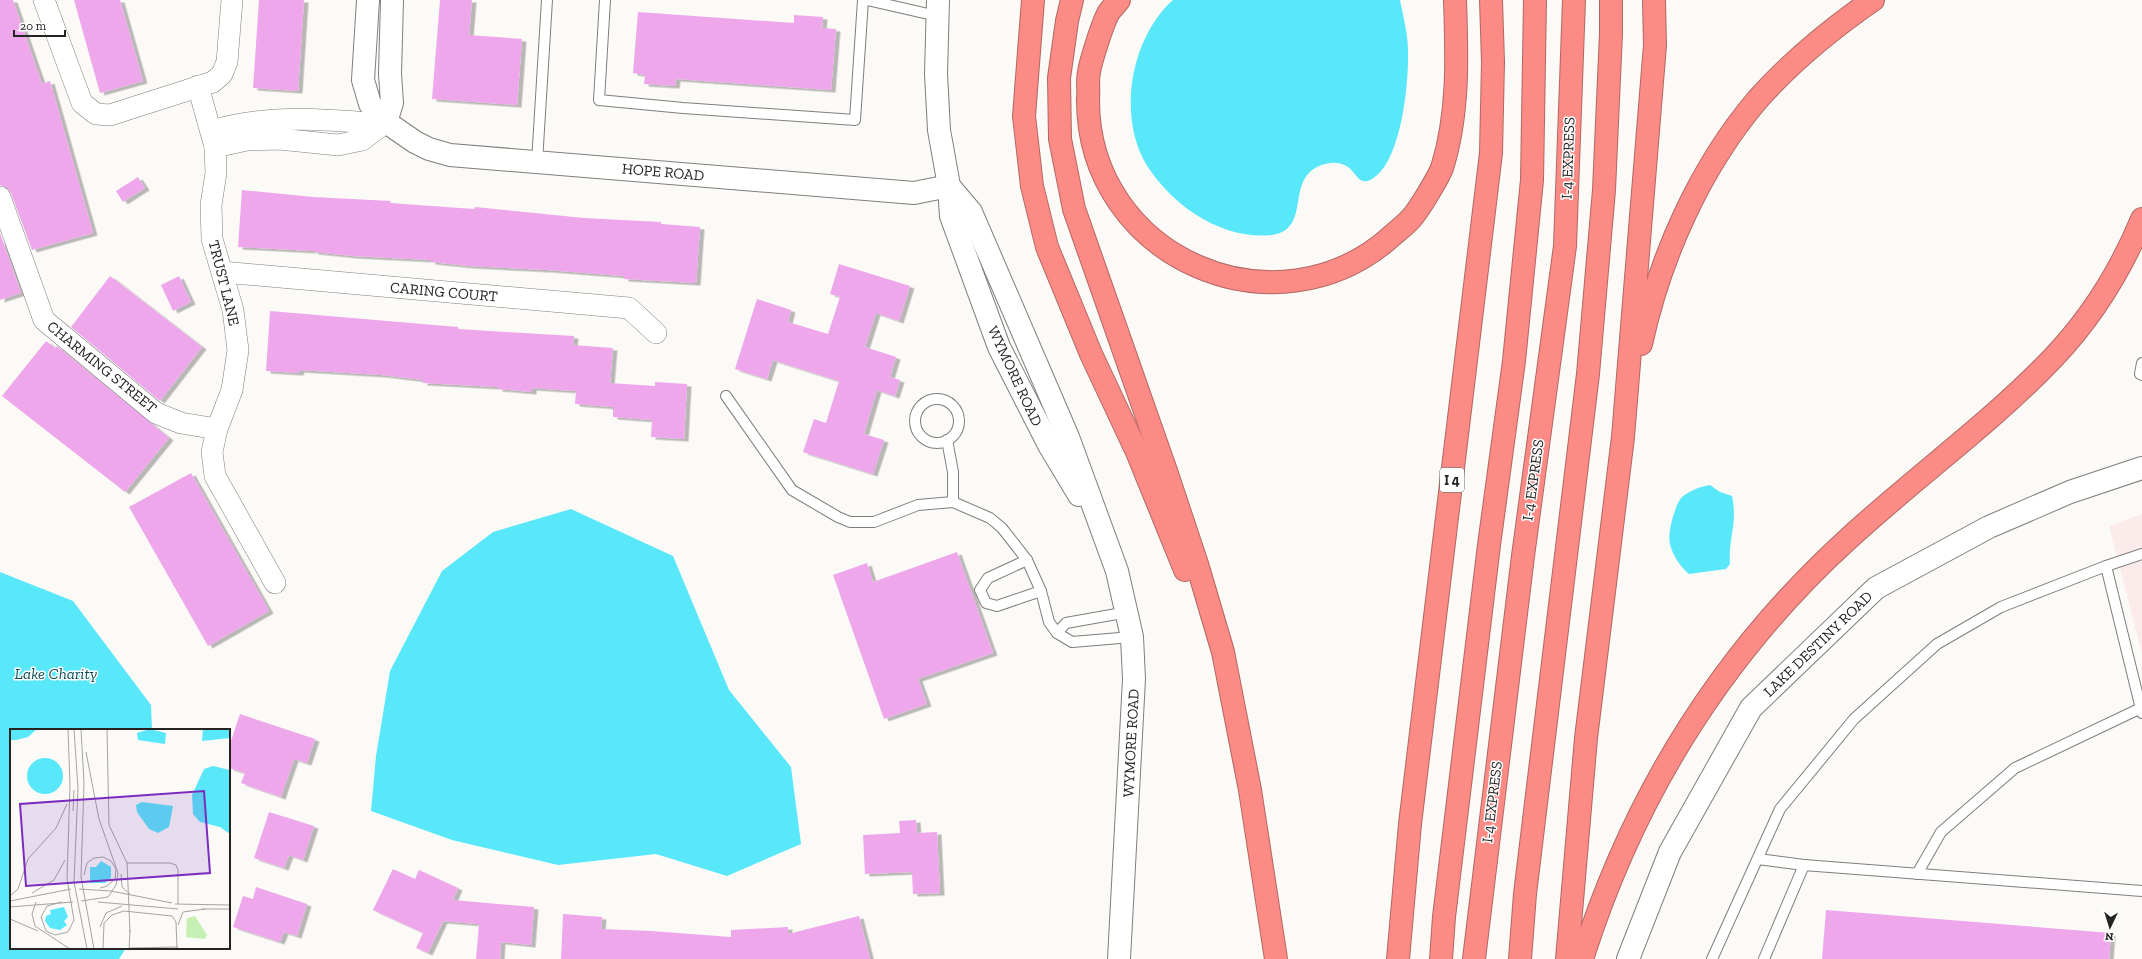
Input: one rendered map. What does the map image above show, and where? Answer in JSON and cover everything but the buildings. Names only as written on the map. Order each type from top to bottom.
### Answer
[{"type":"highway","points":[[1032,0],[1024,116],[1032,186],[1047,246],[1091,354],[1137,452],[1187,576],[1237,721]]},
{"type":"highway","points":[[1072,0],[1067,21],[1059,78],[1060,139],[1074,209],[1197,564],[1223,652],[1237,721],[1276,959]]},
{"type":"highway","points":[[1119,0],[1108,13],[1089,72],[1088,125],[1103,176],[1132,220],[1173,255],[1222,277],[1275,283],[1327,275],[1348,265],[1375,251],[1414,215],[1442,169],[1455,109],[1455,0]]},
{"type":"highway","name":"I 4","points":[[1398,959],[1410,824],[1491,153],[1493,62],[1491,0]]},
{"type":"highway","points":[[1440,959],[1518,322],[1532,180],[1536,0]]},
{"type":"highway","name":"I-4 EXPRESS","points":[[1474,959],[1522,564],[1564,246],[1574,0]]},
{"type":"highway","points":[[1520,959],[1525,894],[1588,374],[1604,190],[1611,33],[1610,0]]},
{"type":"highway","points":[[1567,959],[1586,738],[1623,437],[1655,45],[1654,0]]},
{"type":"highway","points":[[1623,437],[1638,360],[1652,302],[1666,260],[1691,204],[1710,167],[1733,132],[1758,100],[1785,71],[1812,46],[1872,0]]},
{"type":"highway","points":[[1582,959],[1604,893],[1658,776],[1691,721],[1748,644],[1790,596],[1846,540],[1983,423],[2053,358],[2092,311],[2111,282],[2142,219]]},
{"type":"main road","name":"HOPE ROAD","points":[[368,0],[363,80],[370,104],[384,123],[429,149],[450,155],[914,193],[948,186]]},
{"type":"main road","points":[[384,123],[392,103],[390,74],[392,0]]},
{"type":"main road","points":[[938,8],[936,74],[939,130],[948,186]]},
{"type":"main road","name":"WYMORE ROAD","points":[[948,186],[971,212],[1068,437],[1117,572],[1128,612],[1132,636],[1134,679],[1119,959]]},
{"type":"main road","name":"LAKE DESTINY ROAD","points":[[1628,959],[1670,852],[1751,708],[1876,588],[1989,527],[2070,492],[2142,468]]},
{"type":"street","points":[[44,0],[82,103],[96,114],[110,115],[213,82],[218,78],[222,74],[227,62],[232,0]]},
{"type":"street","name":"TRUST LANE","points":[[198,86],[213,139],[216,173],[211,205],[212,239],[233,310],[238,350],[232,390],[217,429],[212,452],[215,476],[275,583]]},
{"type":"street","points":[[213,139],[239,122],[271,118],[384,123]]},
{"type":"street","name":"CHARMING STREET","points":[[0,197],[44,320],[156,413],[181,423],[217,429]]},
{"type":"street","name":"CARING COURT","points":[[222,272],[629,308],[656,333]]},
{"type":"lane","points":[[537,162],[547,0]]},
{"type":"lane","points":[[605,0],[599,100],[683,108],[855,120],[863,0]]},
{"type":"lane","points":[[867,0],[938,8]]},
{"type":"lane","points":[[2142,363],[2140,374],[2142,374]]},
{"type":"lane","points":[[726,396],[792,490],[838,517],[850,522],[874,522],[918,505],[953,502],[990,518],[1002,528],[1027,560],[1041,591],[1048,622],[1058,633],[1072,642],[1132,636]]},
{"type":"lane","points":[[943,400],[951,404],[957,410],[959,419],[958,427],[954,435],[947,440],[939,443],[930,442],[923,438],[917,431],[915,423],[916,414],[926,401],[943,400]]},
{"type":"lane","points":[[947,440],[953,472],[953,502]]},
{"type":"lane","points":[[1712,959],[1780,809],[1854,719],[1937,644],[2001,607],[2106,566],[2142,554]]},
{"type":"lane","points":[[1027,560],[988,578],[980,590],[986,603],[997,606],[1041,591]]},
{"type":"lane","points":[[1917,874],[1941,832],[2015,768],[2141,710],[2106,566]]},
{"type":"lane","points":[[1058,633],[1066,623],[1128,612]]},
{"type":"lane","points":[[1758,859],[1804,865],[2142,891]]},
{"type":"lane","points":[[1764,959],[1804,865]]},
{"type":"shaded area","points":[[2142,514],[2142,654],[2109,526]]},
{"type":"water","points":[[1173,0],[1400,0],[1408,44],[1405,100],[1397,139],[1382,170],[1372,179],[1364,181],[1358,178],[1351,169],[1345,165],[1330,163],[1319,166],[1309,173],[1303,182],[1291,224],[1284,231],[1272,235],[1262,236],[1242,234],[1222,228],[1195,214],[1183,205],[1156,179],[1140,153],[1133,131],[1131,107],[1132,83],[1137,59],[1146,37],[1158,17]]},
{"type":"water","points":[[1710,485],[1720,492],[1732,496],[1734,514],[1730,547],[1730,564],[1726,569],[1689,574],[1677,560],[1671,548],[1669,539],[1672,519],[1682,497],[1695,489]]},
{"type":"water","points":[[571,509],[673,556],[729,690],[791,767],[801,844],[727,876],[656,854],[558,865],[452,840],[371,811],[376,756],[390,671],[442,571],[493,532]]},
{"type":"water","name":"Lake Charity","points":[[0,572],[73,601],[151,705],[152,729],[10,729],[10,949],[125,949],[119,959],[0,959]]}]
